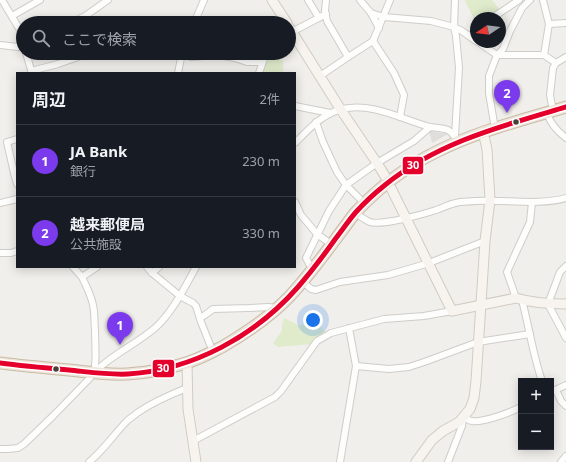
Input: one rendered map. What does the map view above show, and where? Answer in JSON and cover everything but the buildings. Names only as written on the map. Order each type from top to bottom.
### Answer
[{"type":"highway","points":[[0,363],[94,373],[136,373],[158,370],[187,363],[212,352],[239,337],[267,317],[289,297],[355,213],[388,182],[456,139],[566,107]]},
{"type":"street","points":[[2,0],[16,23]]},
{"type":"street","points":[[12,16],[40,0]]},
{"type":"street","points":[[197,16],[204,0]]},
{"type":"street","points":[[272,0],[282,16]]},
{"type":"street","points":[[308,0],[319,18]]},
{"type":"street","points":[[326,0],[325,11],[327,20],[348,57]]},
{"type":"street","points":[[360,0],[371,13],[379,28]]},
{"type":"street","points":[[320,76],[373,41],[384,18],[390,0]]},
{"type":"street","points":[[455,0],[454,27],[459,68],[456,139]]},
{"type":"street","points":[[501,12],[519,0]]},
{"type":"street","points":[[495,128],[489,93],[489,76],[497,55],[503,48],[522,8],[530,0]]},
{"type":"street","points":[[544,0],[549,24],[544,55]]},
{"type":"street","points":[[85,16],[104,1]]},
{"type":"street","points":[[371,13],[384,18],[431,21],[454,27],[470,36]]},
{"type":"street","points":[[296,28],[326,14]]},
{"type":"street","points":[[549,24],[566,23]]},
{"type":"street","points":[[296,40],[388,182],[452,311]]},
{"type":"street","points":[[373,41],[394,73],[404,95],[400,117]]},
{"type":"street","points":[[0,45],[16,47]]},
{"type":"street","points":[[487,48],[497,55],[544,55],[556,63]]},
{"type":"street","points":[[566,57],[556,63],[553,68],[550,112],[548,119],[566,138]]},
{"type":"street","points":[[28,60],[31,72],[69,60]]},
{"type":"street","points":[[178,72],[180,60]]},
{"type":"street","points":[[241,60],[247,62],[262,62],[260,72]]},
{"type":"street","points":[[296,106],[330,113]]},
{"type":"street","points":[[296,142],[316,122],[330,113],[362,107],[449,131],[456,139]]},
{"type":"street","points":[[316,122],[336,172],[346,185],[364,203]]},
{"type":"street","points":[[312,269],[306,258],[329,211],[346,185],[376,163],[414,141],[430,127]]},
{"type":"street","points":[[416,462],[432,440],[443,431],[459,422],[470,409],[474,398],[485,241],[490,200],[487,149],[484,132]]},
{"type":"street","points":[[16,139],[7,142],[16,181]]},
{"type":"street","points":[[355,213],[371,223],[379,224],[434,211],[457,202],[490,200],[532,202],[566,198]]},
{"type":"street","points":[[0,202],[16,199]]},
{"type":"street","points":[[532,202],[530,222],[507,272],[527,319],[541,378]]},
{"type":"street","points":[[296,205],[300,215],[317,234],[331,244]]},
{"type":"street","points":[[302,281],[311,290],[316,290],[340,282],[388,275],[429,263],[485,241]]},
{"type":"street","points":[[0,253],[16,251]]},
{"type":"street","points":[[566,266],[560,272],[548,304],[566,338]]},
{"type":"street","points":[[74,268],[82,277],[91,295],[94,307],[95,341],[97,352],[94,373]]},
{"type":"street","points":[[82,277],[96,268]]},
{"type":"street","points":[[148,268],[180,296],[196,306],[212,352]]},
{"type":"street","points":[[152,273],[158,268]]},
{"type":"street","points":[[0,450],[18,448],[24,444],[94,373],[115,356],[154,330],[180,296],[195,268]]},
{"type":"street","points":[[193,441],[275,396],[281,391],[317,341],[331,333],[384,319],[424,316],[481,304],[519,299],[548,304],[566,304]]},
{"type":"street","points":[[200,318],[205,316],[213,309],[277,308]]},
{"type":"street","points":[[340,462],[356,366],[349,328]]},
{"type":"street","points":[[356,366],[389,369],[409,366],[478,342],[530,334]]},
{"type":"street","points":[[187,363],[188,409],[196,462]]},
{"type":"street","points":[[554,391],[566,385]]},
{"type":"street","points":[[89,462],[96,457],[128,420],[154,402],[187,388]]},
{"type":"street","points":[[554,392],[566,406]]},
{"type":"street","points":[[463,417],[471,421],[478,421],[497,417],[518,408]]},
{"type":"street","points":[[448,462],[462,426],[463,417]]},
{"type":"street","points":[[561,462],[566,456]]},
{"type":"green space","points":[[492,0],[501,11],[470,12],[465,1]]},
{"type":"green space","points":[[265,60],[281,60],[283,61],[283,72],[262,72]]},
{"type":"green space","points":[[313,317],[326,333],[313,344],[278,347],[273,343],[282,331],[284,318],[300,326]]},
{"type":"shaded area","points":[[429,131],[448,134],[432,143]]},
{"type":"transit line","name":"30","points":[[0,363],[98,373],[128,374],[176,366],[199,358],[242,335],[281,305],[308,275],[359,208],[381,188],[405,170],[427,157],[471,137],[566,107]]},
{"type":"place","name":"越来郵便局","points":[[507,113]]},
{"type":"place","name":"JA Bank","points":[[120,345]]}]
